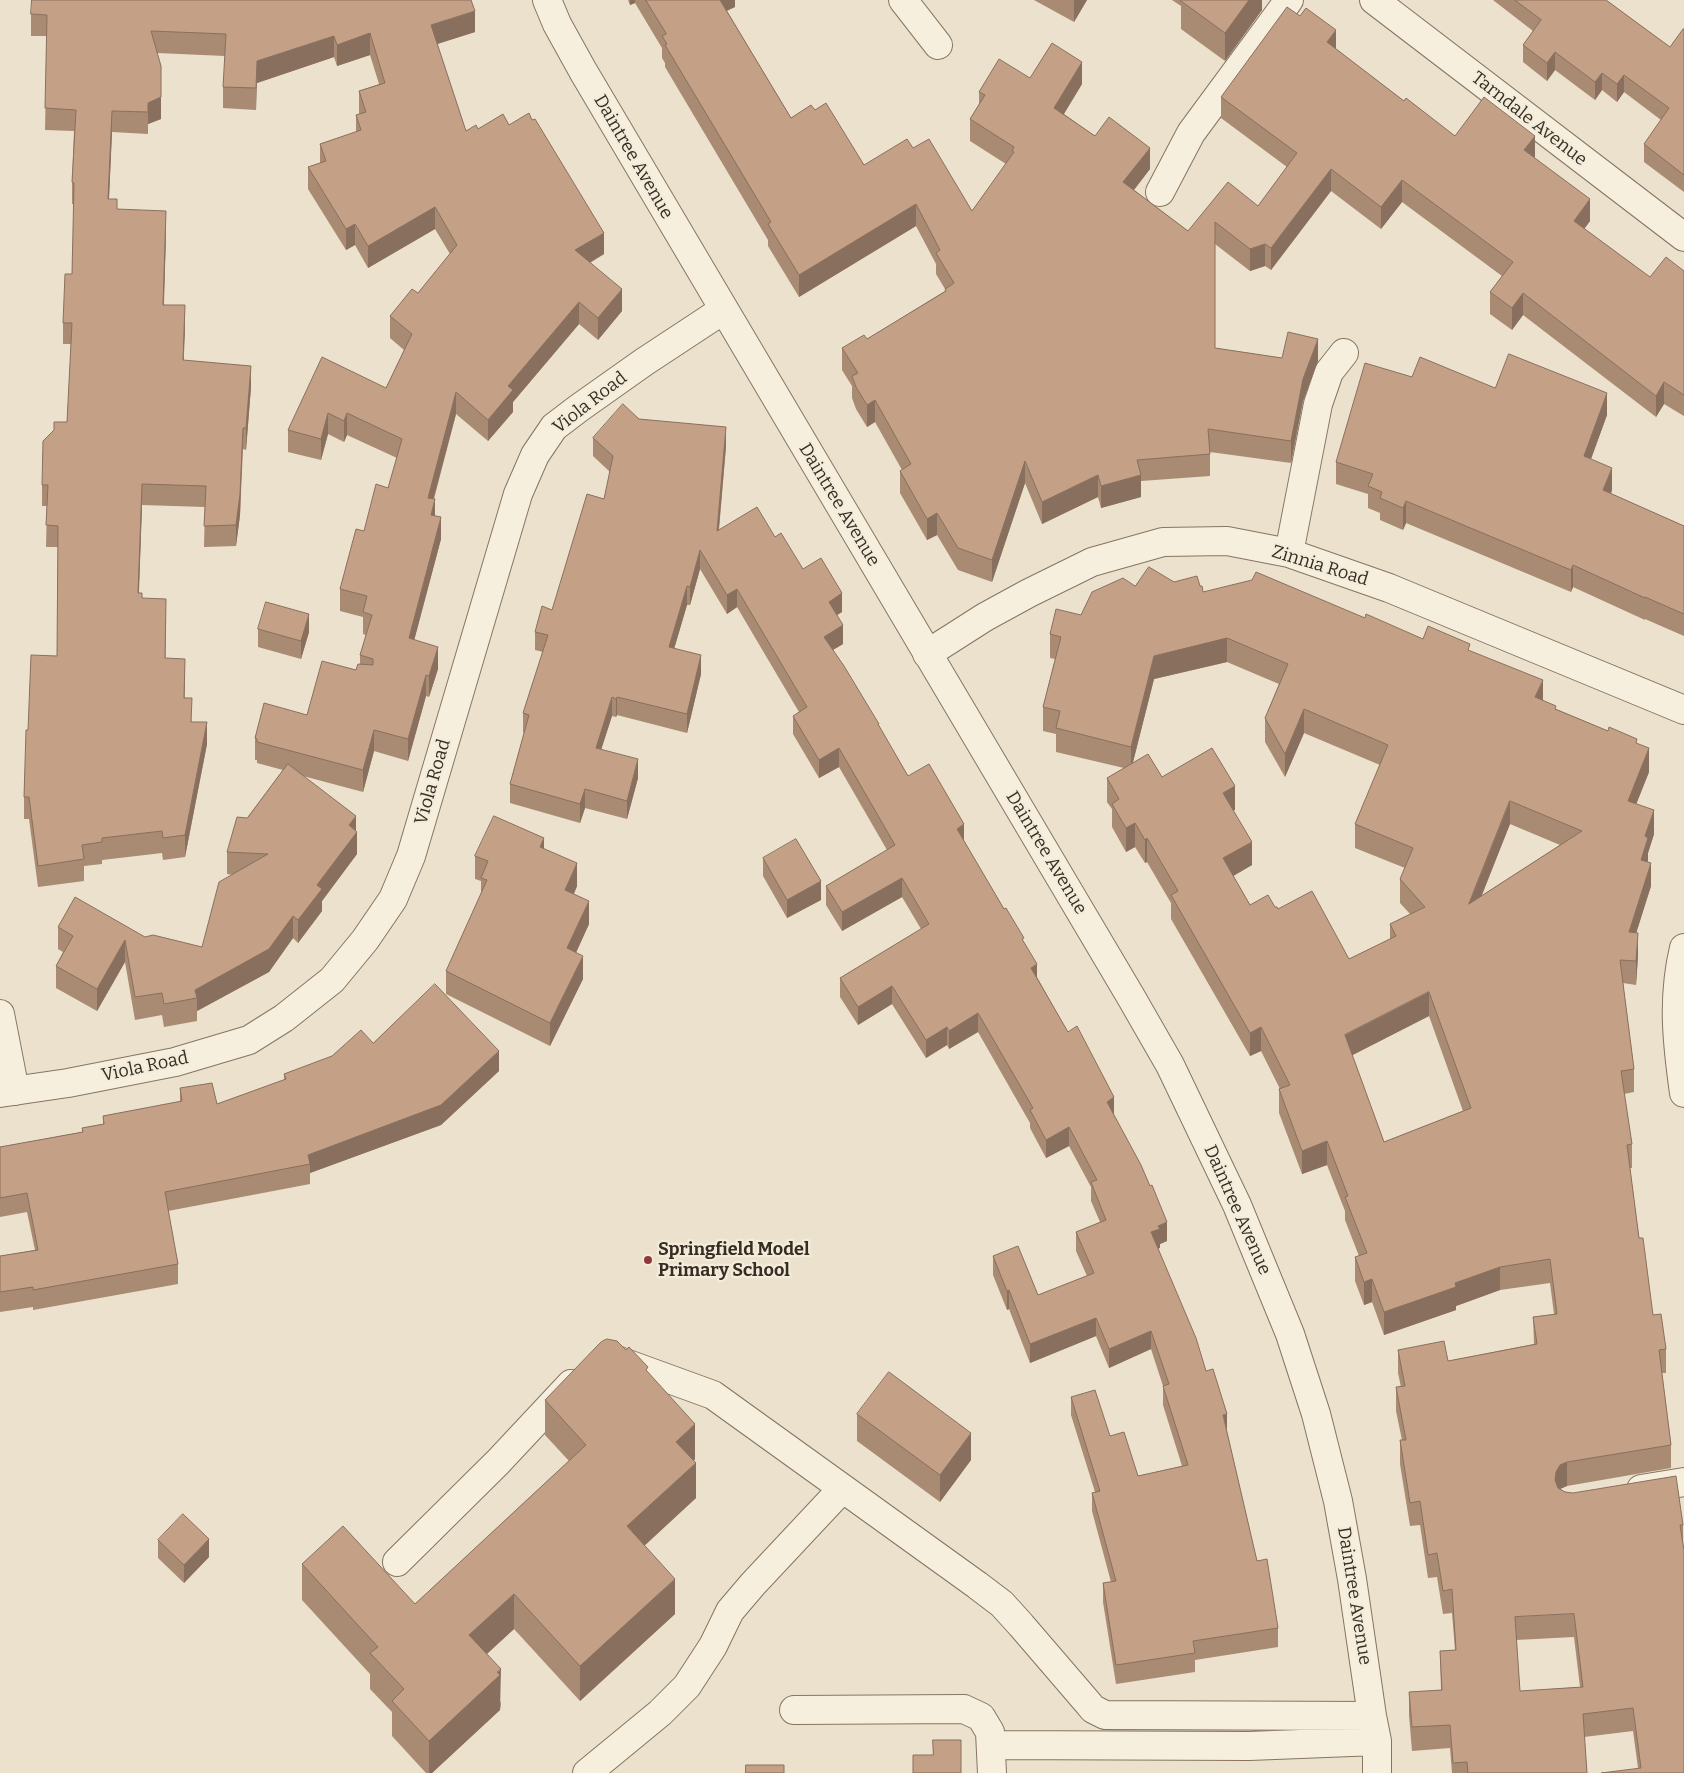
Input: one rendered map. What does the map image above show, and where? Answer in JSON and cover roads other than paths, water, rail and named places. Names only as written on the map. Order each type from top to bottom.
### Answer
[{"type":"street","name":"Daintree Avenue","points":[[547,0],[557,24],[583,71],[1069,891],[1170,1065],[1237,1205],[1290,1334],[1316,1414],[1338,1501],[1351,1569],[1374,1729],[1377,1773]]},
{"type":"street","points":[[903,0],[938,45]]},
{"type":"street","points":[[1160,192],[1190,133],[1289,0]]},
{"type":"street","name":"Tarndale Avenue","points":[[1374,0],[1684,237]]},
{"type":"street","name":"Viola Road","points":[[7,1092],[68,1083],[175,1062],[249,1040],[284,1018],[332,980],[365,940],[392,899],[411,856],[518,494],[535,455],[554,427],[578,408],[723,310]]},
{"type":"street","points":[[1289,553],[1318,404],[1329,372],[1344,353]]},
{"type":"street","name":"Zinnia Road","points":[[927,654],[1014,601],[1092,562],[1163,542],[1227,541],[1289,553],[1388,588],[1684,710]]},
{"type":"street","points":[[1684,948],[1678,970],[1675,1003],[1678,1049],[1684,1093]]},
{"type":"street","points":[[0,1014],[7,1092]]},
{"type":"street","points":[[397,1562],[498,1462],[588,1367],[594,1362],[607,1358],[621,1361],[713,1395],[1002,1604],[1093,1709],[1105,1715],[1374,1729]]},
{"type":"street","points":[[1617,1493],[1684,1482]]},
{"type":"street","points":[[587,1773],[660,1713],[688,1686],[713,1646],[730,1612],[753,1584],[842,1489]]},
{"type":"street","points":[[794,1710],[964,1709],[981,1717],[990,1732],[992,1773]]},
{"type":"street","points":[[991,1745],[1249,1746],[1374,1729]]},
{"type":"place","name":"Springfield Model Primary School","points":[[648,1260]]}]
